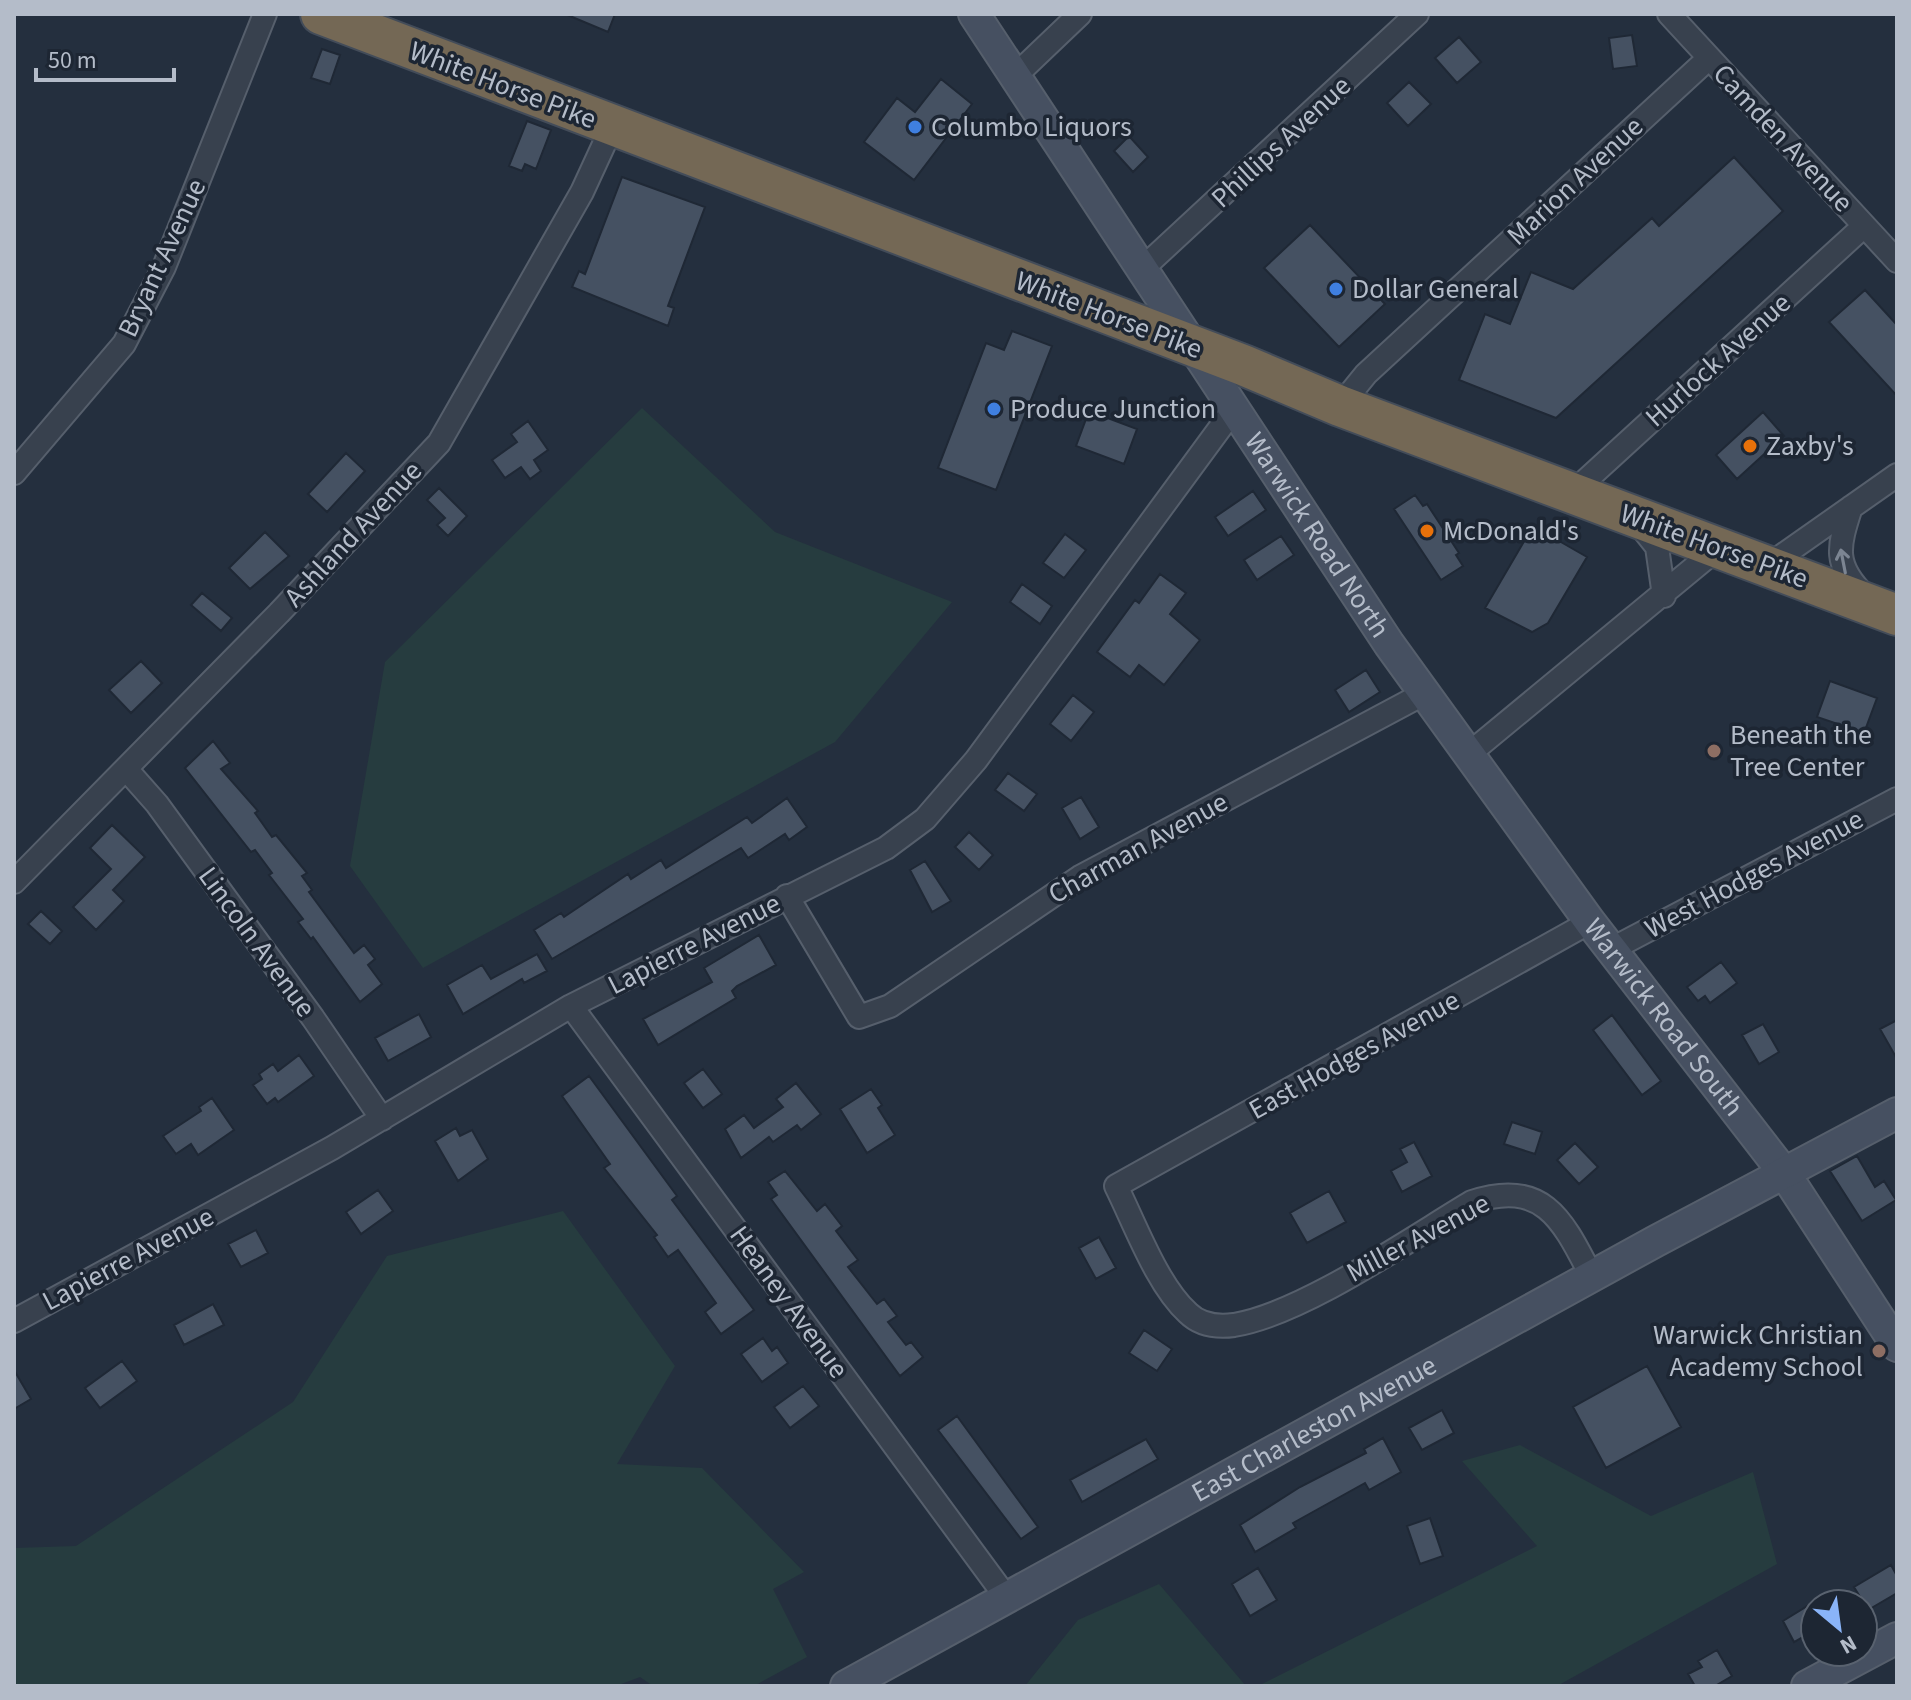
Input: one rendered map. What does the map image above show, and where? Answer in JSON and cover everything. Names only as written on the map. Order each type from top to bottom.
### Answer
[{"type":"highway","name":"White Horse Pike","points":[[321,14],[1196,350],[1243,365],[1340,406],[1886,610]]},
{"type":"street","name":"Bryant Avenue","points":[[14,473],[124,344],[164,267],[265,14]]},
{"type":"street","name":"Warwick Road North","points":[[974,14],[1321,546],[1425,693]]},
{"type":"street","points":[[1015,76],[1080,14]]},
{"type":"street","name":"Phillips Avenue","points":[[1142,269],[1417,14]]},
{"type":"street","name":"Camden Avenue","points":[[1669,14],[1897,261]]},
{"type":"street","name":"Marion Avenue","points":[[1340,406],[1366,374],[1709,58]]},
{"type":"street","name":"Ashland Avenue","points":[[14,882],[439,443],[582,192],[612,127]]},
{"type":"street","name":"Hurlock Avenue","points":[[1572,493],[1864,226]]},
{"type":"street","name":"Lapierre Avenue","points":[[14,1321],[382,1119],[571,1006],[886,848],[925,819],[976,760],[1234,409]]},
{"type":"street","points":[[1769,565],[1897,475]]},
{"type":"street","points":[[1851,507],[1840,554],[1849,581],[1886,610]]},
{"type":"street","points":[[1632,515],[1657,547],[1664,596]]},
{"type":"street","points":[[1470,753],[1664,596],[1718,548]]},
{"type":"street","name":"Warwick Road South","points":[[1425,693],[1590,922],[1785,1174],[1897,1346]]},
{"type":"street","name":"Charman Avenue","points":[[787,896],[859,1017],[890,1006],[1080,877],[1425,693]]},
{"type":"street","name":"Lincoln Avenue","points":[[126,769],[157,804],[313,1018],[382,1119]]},
{"type":"street","name":"West Hodges Avenue","points":[[1612,949],[1897,799]]},
{"type":"street","name":"East Hodges Avenue","points":[[1213,1325],[1188,1314],[1167,1286],[1116,1186],[1590,922]]},
{"type":"street","name":"Heaney Avenue","points":[[571,1006],[1006,1597]]},
{"type":"street","name":"East Charleston Avenue","points":[[846,1686],[1897,1113]]},
{"type":"street","name":"Miller Avenue","points":[[1213,1325],[1231,1325],[1261,1318],[1323,1289],[1472,1202],[1496,1194],[1515,1194],[1551,1209],[1592,1277]]},
{"type":"street","points":[[1807,1686],[1897,1638]]},
{"type":"green space","points":[[642,408],[775,532],[952,602],[835,742],[423,968],[350,866],[385,662]]},
{"type":"green space","points":[[563,1211],[675,1366],[617,1464],[702,1468],[804,1572],[773,1589],[807,1657],[754,1686],[653,1686],[640,1677],[616,1686],[14,1686],[14,1548],[76,1546],[293,1402],[387,1256]]},
{"type":"green space","points":[[1520,1445],[1651,1516],[1753,1472],[1777,1564],[1557,1686],[1258,1686],[1537,1546],[1462,1461]]},
{"type":"green space","points":[[1159,1584],[1246,1686],[1025,1686],[1078,1620]]},
{"type":"building","points":[[565,14],[615,14],[608,32]]},
{"type":"building","points":[[1632,35],[1637,66],[1613,69],[1609,38]]},
{"type":"building","points":[[1459,37],[1481,62],[1457,83],[1435,58]]},
{"type":"building","points":[[322,49],[340,55],[330,84],[311,78]]},
{"type":"building","name":"Columbo Liquors","points":[[941,79],[972,104],[914,180],[864,142],[897,98],[915,112]]},
{"type":"building","points":[[1409,82],[1431,104],[1408,126],[1387,103]]},
{"type":"building","points":[[527,121],[551,130],[536,169],[525,164],[522,171],[509,166]]},
{"type":"building","points":[[1129,136],[1148,157],[1133,172],[1114,151]]},
{"type":"building","points":[[1734,157],[1783,211],[1556,418],[1459,380],[1485,314],[1510,324],[1531,272],[1573,289],[1652,218],[1659,226]]},
{"type":"building","points":[[622,177],[705,207],[668,306],[674,308],[668,326],[572,287],[579,271],[585,274]]},
{"type":"building","points":[[1310,225],[1385,304],[1339,347],[1264,268]]},
{"type":"building","points":[[1865,290],[1897,325],[1897,396],[1829,322]]},
{"type":"building","name":"Produce Junction","points":[[1012,331],[1052,346],[996,490],[938,468],[986,343],[1004,350]]},
{"type":"building","points":[[1089,411],[1137,429],[1124,464],[1076,446]]},
{"type":"building","name":"Zaxby's","points":[[1763,412],[1784,436],[1737,479],[1716,455]]},
{"type":"building","points":[[528,421],[548,450],[534,460],[541,471],[530,479],[521,467],[505,478],[492,460],[517,442],[511,434]]},
{"type":"building","points":[[346,453],[365,471],[327,512],[308,494]]},
{"type":"building","points":[[439,488],[467,516],[448,536],[437,525],[445,518],[427,500]]},
{"type":"building","points":[[1253,491],[1266,510],[1228,536],[1215,517]]},
{"type":"building","name":"McDonald's","points":[[1415,495],[1423,506],[1427,504],[1459,553],[1456,555],[1463,566],[1441,580],[1394,509]]},
{"type":"building","points":[[1533,526],[1587,557],[1548,623],[1532,632],[1485,608]]},
{"type":"building","points":[[265,532],[289,556],[250,589],[229,568]]},
{"type":"building","points":[[1065,534],[1086,550],[1064,578],[1043,563]]},
{"type":"building","points":[[1281,536],[1294,555],[1257,580],[1244,560]]},
{"type":"building","points":[[1160,574],[1186,593],[1170,614],[1200,640],[1164,685],[1139,665],[1130,677],[1097,652],[1135,600],[1139,603]]},
{"type":"building","points":[[1022,584],[1052,606],[1040,624],[1010,602]]},
{"type":"building","points":[[202,593],[232,618],[221,631],[191,605]]},
{"type":"building","points":[[141,661],[162,683],[131,713],[109,690]]},
{"type":"building","points":[[1366,670],[1380,692],[1349,712],[1335,690]]},
{"type":"building","points":[[1830,681],[1877,698],[1864,733],[1817,717]]},
{"type":"building","points":[[1073,695],[1094,712],[1071,741],[1050,724]]},
{"type":"building","points":[[213,741],[230,763],[221,769],[258,811],[255,813],[272,837],[276,835],[307,873],[302,876],[312,890],[309,892],[354,953],[364,945],[375,959],[368,965],[382,984],[360,1002],[313,937],[311,939],[298,922],[303,919],[269,875],[272,873],[255,850],[251,852],[185,768]]},
{"type":"building","points":[[1008,773],[1037,794],[1024,811],[995,790]]},
{"type":"building","points":[[1081,797],[1099,827],[1080,839],[1062,808]]},
{"type":"building","points":[[787,798],[807,827],[789,840],[785,834],[748,858],[741,848],[552,959],[534,930],[561,913],[564,917],[628,874],[631,879],[661,860],[666,868],[747,817],[752,823]]},
{"type":"building","points":[[112,825],[145,857],[113,890],[124,901],[96,930],[73,907],[111,869],[90,848]]},
{"type":"building","points":[[969,832],[993,855],[979,870],[955,847]]},
{"type":"building","points":[[925,861],[951,901],[932,912],[910,870]]},
{"type":"building","points":[[41,911],[62,931],[50,944],[28,924]]},
{"type":"building","points":[[759,935],[776,965],[737,986],[732,991],[736,998],[658,1045],[643,1019],[712,982],[704,968]]},
{"type":"building","points":[[537,954],[547,971],[524,983],[522,979],[463,1014],[447,985],[482,965],[491,979]]},
{"type":"building","points":[[1721,962],[1737,983],[1710,1003],[1705,996],[1698,1001],[1687,987]]},
{"type":"building","points":[[419,1014],[431,1037],[388,1061],[375,1038]]},
{"type":"building","points":[[1612,1015],[1661,1081],[1642,1095],[1593,1030]]},
{"type":"building","points":[[1897,1020],[1897,1059],[1880,1029]]},
{"type":"building","points":[[1763,1024],[1779,1052],[1759,1064],[1742,1035]]},
{"type":"building","points":[[299,1055],[314,1076],[278,1102],[275,1098],[267,1104],[253,1085],[262,1079],[259,1074],[273,1064],[278,1071]]},
{"type":"building","points":[[703,1069],[722,1094],[703,1108],[684,1083]]},
{"type":"building","points":[[589,1076],[677,1196],[672,1200],[754,1310],[721,1334],[705,1312],[716,1303],[678,1250],[668,1257],[654,1237],[657,1235],[604,1168],[610,1164],[562,1096]]},
{"type":"building","points":[[796,1083],[821,1114],[801,1130],[797,1125],[773,1142],[769,1137],[741,1158],[725,1129],[744,1115],[754,1128],[783,1107],[776,1099]]},
{"type":"building","points":[[871,1089],[882,1105],[878,1108],[895,1135],[867,1153],[840,1109]]},
{"type":"building","points":[[212,1098],[234,1130],[198,1155],[191,1144],[176,1154],[163,1136],[201,1111],[199,1107]]},
{"type":"building","points":[[1512,1122],[1542,1132],[1535,1154],[1504,1144]]},
{"type":"building","points":[[456,1128],[460,1136],[472,1130],[488,1159],[458,1181],[435,1141]]},
{"type":"building","points":[[1414,1142],[1432,1176],[1402,1192],[1391,1171],[1407,1162],[1400,1149]]},
{"type":"building","points":[[1575,1143],[1598,1167],[1579,1184],[1557,1160]]},
{"type":"building","points":[[1857,1156],[1875,1187],[1884,1181],[1896,1200],[1862,1221],[1830,1171]]},
{"type":"building","points":[[785,1171],[817,1211],[825,1204],[842,1226],[836,1231],[858,1260],[848,1267],[877,1304],[884,1299],[897,1316],[888,1322],[906,1345],[911,1342],[923,1357],[900,1376],[771,1199],[777,1195],[768,1182]]},
{"type":"building","points":[[378,1190],[393,1211],[361,1234],[346,1212]]},
{"type":"building","points":[[1329,1191],[1346,1222],[1307,1243],[1290,1213]]},
{"type":"building","points":[[256,1230],[268,1253],[241,1267],[228,1244]]},
{"type":"building","points":[[1099,1237],[1116,1268],[1096,1279],[1079,1248]]},
{"type":"building","points":[[213,1304],[224,1325],[184,1345],[174,1325]]},
{"type":"building","points":[[1144,1330],[1172,1349],[1157,1371],[1129,1353]]},
{"type":"building","points":[[763,1338],[772,1351],[777,1347],[788,1363],[762,1382],[741,1354]]},
{"type":"building","points":[[122,1361],[137,1381],[100,1408],[85,1388]]},
{"type":"building","points":[[1647,1366],[1681,1427],[1606,1468],[1573,1407]]},
{"type":"building","points":[[14,1370],[31,1399],[14,1409]]},
{"type":"building","points":[[803,1386],[819,1406],[790,1428],[774,1407]]},
{"type":"building","points":[[1442,1410],[1454,1433],[1422,1450],[1409,1428]]},
{"type":"building","points":[[957,1416],[1038,1527],[1021,1539],[938,1430]]},
{"type":"building","points":[[1383,1438],[1401,1472],[1369,1490],[1365,1483],[1293,1523],[1296,1528],[1255,1552],[1240,1525],[1300,1487],[1366,1453],[1364,1449]]},
{"type":"building","points":[[1146,1439],[1158,1459],[1082,1502],[1070,1480]]},
{"type":"building","points":[[1430,1518],[1443,1556],[1420,1564],[1407,1526]]},
{"type":"building","points":[[1891,1565],[1897,1576],[1897,1593],[1879,1604],[1879,1588],[1854,1587]]},
{"type":"building","points":[[1258,1568],[1277,1600],[1250,1616],[1232,1584]]},
{"type":"building","points":[[1799,1611],[1799,1639],[1794,1642],[1783,1621]]},
{"type":"building","points":[[1717,1650],[1732,1676],[1715,1686],[1695,1686],[1688,1674],[1702,1667],[1698,1661]]},
{"type":"place","name":"Columbo Liquors","points":[[915,127]]},
{"type":"place","name":"Dollar General","points":[[1336,289]]},
{"type":"place","name":"Produce Junction","points":[[994,409]]},
{"type":"place","name":"Zaxby's","points":[[1750,446]]},
{"type":"place","name":"McDonald's","points":[[1427,531]]},
{"type":"place","name":"Beneath the Tree Center","points":[[1714,751]]},
{"type":"place","name":"Warwick Christian Academy School","points":[[1879,1351]]}]
